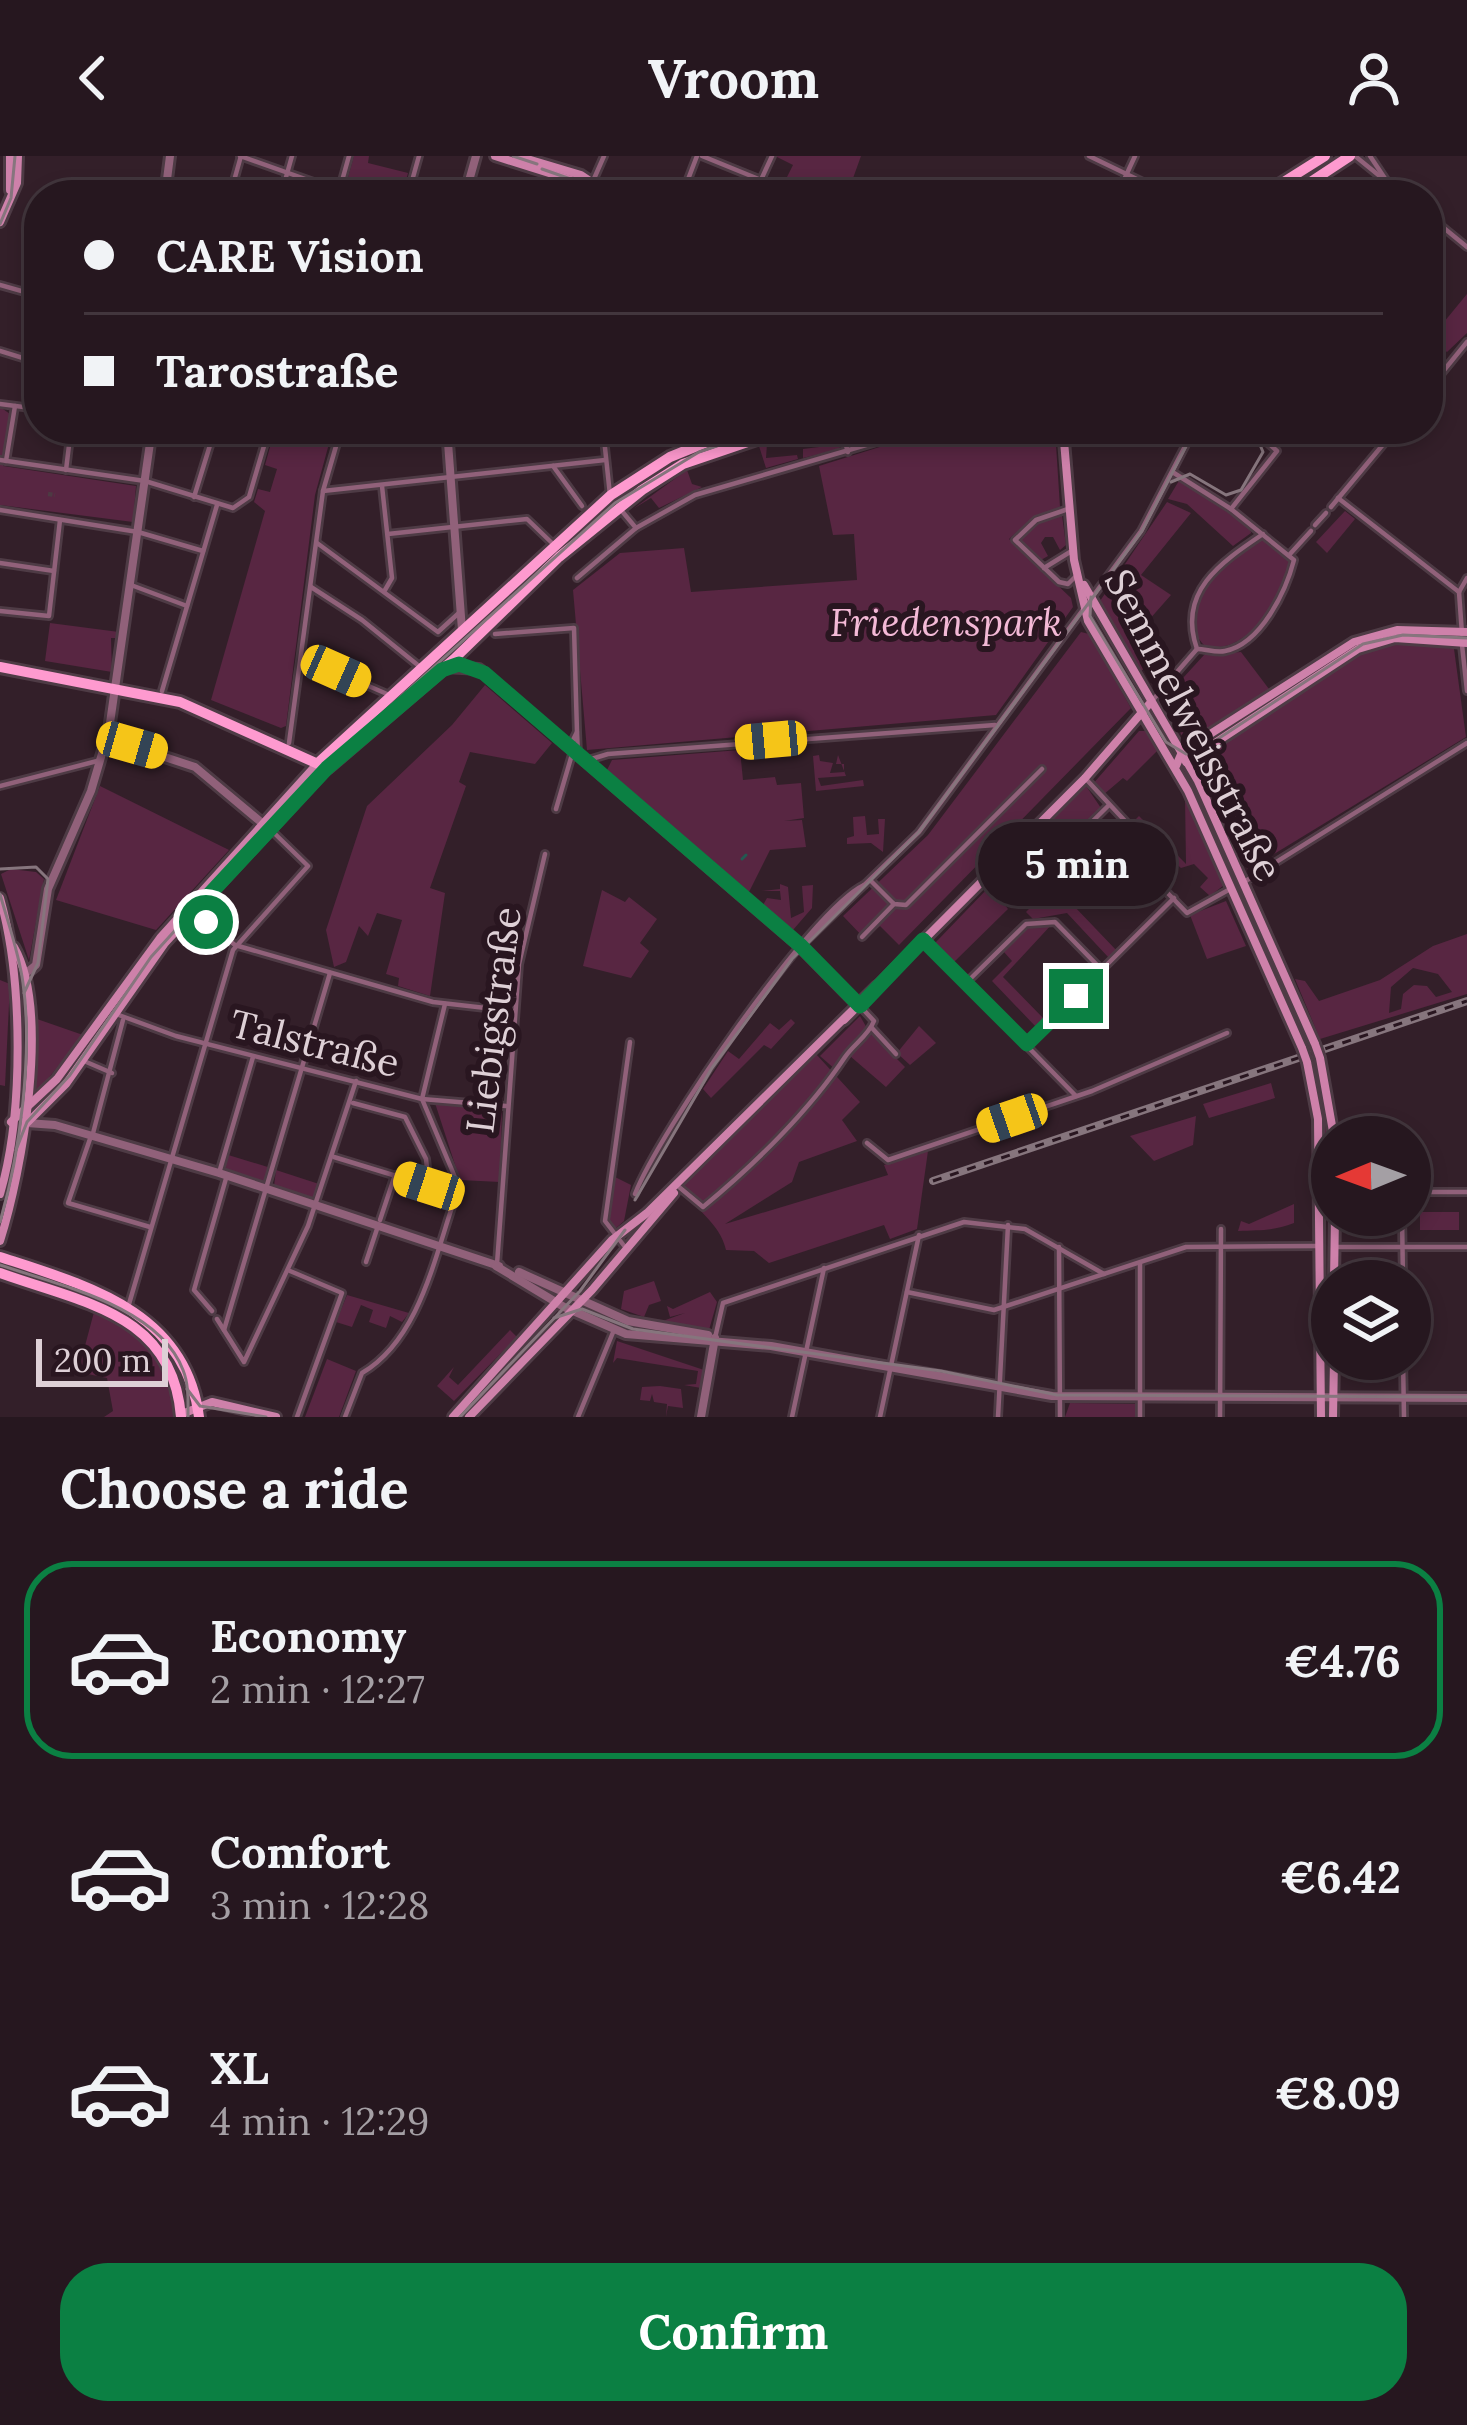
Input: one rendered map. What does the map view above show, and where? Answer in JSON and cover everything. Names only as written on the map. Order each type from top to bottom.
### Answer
[{"type":"main road","points":[[0,222],[10,198],[14,156]]},
{"type":"main road","points":[[495,156],[568,180]]},
{"type":"main road","points":[[517,156],[539,159],[578,180]]},
{"type":"main road","points":[[1287,180],[1325,156]]},
{"type":"main road","points":[[1320,180],[1362,157]]},
{"type":"main road","points":[[6,1121],[27,1117],[84,1060],[190,909],[387,695],[447,647],[610,495],[670,457],[702,444]]},
{"type":"main road","points":[[325,763],[444,668],[619,508],[683,464],[742,444]]},
{"type":"main road","name":"Semmelweisstraße","points":[[1064,444],[1077,574],[1087,604],[1173,762],[1232,888],[1302,1048],[1317,1116]]},
{"type":"main road","points":[[610,495],[619,508]]},
{"type":"main road","name":"Semmelweisstraße","points":[[1075,550],[1087,604],[1185,757],[1244,882],[1315,1044],[1330,1116]]},
{"type":"main road","points":[[1185,757],[1364,638],[1404,630],[1464,631]]},
{"type":"main road","points":[[1173,762],[1358,649],[1395,638],[1464,643]]},
{"type":"main road","points":[[0,664],[162,691],[289,742],[325,763]]},
{"type":"main road","points":[[117,684],[180,702],[325,763]]},
{"type":"main road","points":[[453,1417],[621,1236],[1085,778],[1151,702]]},
{"type":"main road","points":[[1232,888],[1244,882]]},
{"type":"main road","points":[[0,898],[22,977],[27,1117],[0,1241]]},
{"type":"main road","points":[[0,1194],[22,977]]},
{"type":"main road","points":[[27,1117],[115,1014]]},
{"type":"main road","points":[[469,1417],[583,1300],[693,1169]]},
{"type":"main road","name":"Semmelweisstraße","points":[[1319,1236],[1321,1417]]},
{"type":"main road","points":[[1334,1236],[1334,1260]]},
{"type":"main road","points":[[0,1257],[127,1309],[158,1329],[180,1353],[198,1409]]},
{"type":"main road","points":[[0,1273],[122,1319],[155,1343],[176,1377],[178,1416],[215,1402],[276,1417]]},
{"type":"main road","points":[[1333,1417],[1334,1380]]},
{"type":"street","points":[[241,156],[306,180]]},
{"type":"street","points":[[285,180],[292,156]]},
{"type":"street","points":[[700,156],[761,180],[772,156]]},
{"type":"street","points":[[1089,156],[1138,180]]},
{"type":"street","points":[[1125,180],[1135,156]]},
{"type":"street","points":[[1362,157],[1386,180]]},
{"type":"street","points":[[1362,157],[1386,180]]},
{"type":"street","points":[[1443,228],[1467,248]]},
{"type":"street","points":[[1443,373],[1467,342]]},
{"type":"street","points":[[0,404],[24,407]]},
{"type":"street","points":[[14,406],[3,460],[145,481],[233,508],[249,496],[265,444]]},
{"type":"street","points":[[66,470],[69,444]]},
{"type":"street","points":[[2,976],[22,977],[37,963],[45,898],[102,757],[117,684],[150,444]]},
{"type":"street","points":[[194,497],[210,444]]},
{"type":"street","points":[[289,742],[323,491],[336,444]]},
{"type":"street","points":[[448,444],[462,632],[465,648],[479,669],[800,946],[874,1021],[836,1077],[707,1204],[700,1207],[679,1187]]},
{"type":"street","points":[[604,444],[610,495]]},
{"type":"street","points":[[846,444],[848,452]]},
{"type":"street","points":[[577,578],[636,529],[706,491],[873,444]]},
{"type":"street","points":[[635,1194],[715,1061],[800,946],[914,838],[1141,531],[1187,444]]},
{"type":"street","points":[[1232,509],[1277,451],[1269,444]]},
{"type":"street","points":[[1290,554],[1381,444]]},
{"type":"street","points":[[323,491],[605,460]]},
{"type":"street","points":[[553,466],[581,506]]},
{"type":"street","points":[[607,473],[625,485]]},
{"type":"street","points":[[1174,473],[1232,509],[1290,554],[1293,567],[1282,594],[1253,634],[1229,650],[1197,649]]},
{"type":"street","points":[[382,486],[392,578],[386,590]]},
{"type":"street","points":[[1338,498],[1460,592]]},
{"type":"street","points":[[162,691],[217,505]]},
{"type":"street","points":[[619,508],[636,529]]},
{"type":"street","points":[[1069,509],[1036,520],[1015,540],[1065,584],[1077,574]]},
{"type":"street","points":[[0,510],[138,532],[203,551]]},
{"type":"street","points":[[388,534],[526,519],[553,544]]},
{"type":"street","points":[[0,611],[49,616],[60,520]]},
{"type":"street","points":[[1197,649],[1188,621],[1197,595],[1230,557],[1264,534]]},
{"type":"street","points":[[319,543],[438,632],[460,610]]},
{"type":"street","points":[[1044,568],[1075,550]]},
{"type":"street","points":[[0,563],[54,571]]},
{"type":"street","points":[[1467,578],[1460,592],[1467,691]]},
{"type":"street","points":[[131,585],[187,606]]},
{"type":"street","points":[[311,587],[419,666]]},
{"type":"street","points":[[460,610],[479,616]]},
{"type":"street","points":[[495,634],[574,628],[576,754],[556,809]]},
{"type":"street","points":[[1151,702],[1197,649]]},
{"type":"street","points":[[302,657],[387,695]]},
{"type":"street","points":[[444,668],[479,669]]},
{"type":"street","points":[[576,754],[996,725]]},
{"type":"street","points":[[107,738],[195,767],[308,866],[235,946],[127,1309]]},
{"type":"street","points":[[0,786],[102,757],[123,743]]},
{"type":"street","points":[[1244,882],[1467,743]]},
{"type":"street","points":[[862,937],[894,904],[911,900],[1042,769]]},
{"type":"street","points":[[1027,1044],[1174,898],[1125,849],[1126,822],[1085,778]]},
{"type":"street","points":[[986,877],[1014,899],[1109,805]]},
{"type":"street","name":"Liebigstraße","points":[[496,1266],[519,964],[545,854]]},
{"type":"street","points":[[867,883],[894,904]]},
{"type":"street","name":"Semmelweisstraße","points":[[1174,898],[1187,913],[1232,888]]},
{"type":"street","points":[[190,909],[235,946],[445,1004],[514,1011]]},
{"type":"street","points":[[966,983],[1026,924],[1055,922],[1102,970]]},
{"type":"street","points":[[923,940],[1076,1096]]},
{"type":"street","points":[[224,1330],[330,973]]},
{"type":"street","points":[[345,1417],[362,1372],[376,1366],[409,1325],[457,1186],[422,1099],[445,1004]]},
{"type":"street","points":[[115,1014],[112,1073],[68,1203],[152,1228]]},
{"type":"street","name":"Talstraße","points":[[115,1014],[206,1043],[422,1099],[506,1106]]},
{"type":"street","points":[[872,1028],[896,1054]]},
{"type":"street","points":[[867,1144],[888,1160],[1076,1096],[1227,1033]]},
{"type":"street","points":[[623,1252],[621,1236],[605,1220],[630,1042]]},
{"type":"street","points":[[212,1312],[194,1290],[254,1055]]},
{"type":"street","points":[[84,1060],[112,1073]]},
{"type":"street","points":[[217,1319],[241,1362],[247,1360],[316,1205],[356,1081]]},
{"type":"street","points":[[334,1157],[429,1186],[426,1160],[405,1117],[351,1102]]},
{"type":"street","points":[[27,1117],[379,1223],[641,1324],[1060,1396],[1467,1398]]},
{"type":"street","points":[[366,1262],[395,1175]]},
{"type":"street","points":[[1431,1192],[1467,1192]]},
{"type":"street","points":[[701,1417],[723,1303],[964,1222],[1008,1224],[1104,1274]]},
{"type":"street","points":[[998,1417],[1008,1224]]},
{"type":"street","points":[[1220,1417],[1221,1229]]},
{"type":"street","points":[[880,1417],[920,1234]]},
{"type":"street","points":[[621,1236],[636,1237]]},
{"type":"street","points":[[1402,1236],[1402,1260]]},
{"type":"street","points":[[907,1292],[1003,1309],[1186,1246],[1319,1246]]},
{"type":"street","points":[[1059,1247],[1060,1417]]},
{"type":"street","points":[[1334,1247],[1467,1247]]},
{"type":"street","points":[[1140,1263],[1140,1417]]},
{"type":"street","points":[[496,1266],[559,1305],[614,1330],[715,1338]]},
{"type":"street","points":[[792,1417],[824,1268]]},
{"type":"street","points":[[290,1271],[342,1292],[297,1417]]},
{"type":"street","points":[[578,1417],[614,1330]]},
{"type":"street","points":[[1403,1380],[1403,1417]]},
{"type":"green space","points":[[354,156],[369,156],[368,163],[408,173],[406,180],[347,180]]},
{"type":"green space","points":[[775,156],[861,156],[852,180],[786,180],[793,165]]},
{"type":"green space","points":[[1467,294],[1467,333],[1447,352],[1443,323]]},
{"type":"green space","points":[[0,407],[10,414],[3,466],[136,486],[133,522],[0,505]]},
{"type":"green space","points":[[271,444],[329,444],[315,495],[286,726],[281,728],[211,700],[265,511],[254,502],[258,489],[270,492],[277,469],[265,465]]},
{"type":"green space","points":[[758,444],[767,444],[766,458],[797,455],[798,459],[766,468]]},
{"type":"green space","points":[[839,444],[840,449],[803,458],[803,449]]},
{"type":"green space","name":"Friedenspark","points":[[889,444],[1056,444],[1060,507],[1031,519],[1009,539],[1071,598],[1073,607],[996,715],[587,750],[573,590],[620,553],[684,548],[691,592],[857,580],[854,534],[833,535],[819,466]]},
{"type":"green space","points":[[687,470],[692,484],[702,487],[659,508],[651,498],[633,509]]},
{"type":"green space","points":[[1180,479],[1251,533],[1233,546],[1187,504],[1168,499]]},
{"type":"green space","points":[[1167,502],[1191,513],[1141,575],[1171,595],[1148,621],[1135,610],[1128,619],[1139,629],[1133,637],[1154,655],[1140,673],[1100,601]]},
{"type":"green space","points":[[1345,511],[1355,519],[1327,553],[1316,542]]},
{"type":"green space","points":[[1062,515],[1066,545],[1060,550],[1053,537],[1045,537],[1041,543],[1048,556],[1041,560],[1019,539],[1034,525]]},
{"type":"green space","points":[[1264,539],[1289,557],[1288,572],[1274,604],[1250,633],[1220,647],[1205,646],[1195,631],[1198,600],[1235,557]]},
{"type":"green space","points":[[50,623],[119,632],[118,638],[111,638],[112,672],[45,661]]},
{"type":"green space","points":[[1081,632],[1089,634],[1131,708],[899,945],[880,926],[865,939],[843,916],[928,835]]},
{"type":"green space","points":[[1397,640],[1454,649],[1466,737],[1248,870],[1194,765],[1359,650]]},
{"type":"green space","points":[[1241,652],[1272,693],[1185,741],[1162,701],[1204,655]]},
{"type":"green space","points":[[485,685],[552,743],[535,764],[470,752],[459,782],[466,786],[430,888],[445,893],[430,996],[398,986],[399,978],[386,974],[402,920],[377,913],[368,936],[359,926],[346,962],[334,967],[326,930],[367,806],[452,725]]},
{"type":"green space","points":[[1139,731],[1147,731],[1158,750],[1127,781],[1123,778],[1103,795],[1092,785]]},
{"type":"green space","points":[[740,750],[743,780],[775,777],[777,785],[801,783],[804,818],[784,821],[802,820],[806,847],[770,850],[749,892],[607,770],[612,760]]},
{"type":"green space","points":[[819,755],[820,761],[833,763],[830,773],[844,771],[846,776],[818,778],[821,786],[863,780],[864,786],[816,791],[813,756]]},
{"type":"green space","points":[[1190,770],[1238,876],[1232,878],[1182,774]]},
{"type":"green space","points":[[100,786],[229,850],[156,930],[56,900]]},
{"type":"green space","points":[[1086,786],[1101,808],[1069,840],[1058,830],[1014,875],[1022,885],[1010,896],[993,875]]},
{"type":"green space","points":[[1185,797],[1224,885],[1210,896],[1200,887],[1208,878],[1194,864],[1181,868],[1131,824],[1139,816],[1186,864]]},
{"type":"green space","points":[[865,816],[867,835],[879,834],[878,819],[885,819],[883,852],[871,843],[847,844],[847,838],[854,836],[853,817]]},
{"type":"green space","points":[[1118,818],[1141,837],[1073,905],[1117,951],[1109,958],[1067,913],[1033,919],[1026,912]]},
{"type":"green space","points":[[11,869],[36,872],[44,879],[29,960],[1,874]]},
{"type":"green space","points":[[780,884],[788,887],[791,918],[804,912],[802,886],[813,885],[812,908],[793,930],[763,905],[767,898],[781,900],[780,891],[761,891],[780,889]]},
{"type":"green space","points":[[990,886],[1008,909],[954,962],[935,943]]},
{"type":"green space","points":[[602,890],[625,902],[629,897],[657,919],[640,943],[649,951],[631,978],[583,966]]},
{"type":"green space","points":[[1246,893],[1296,1006],[1288,1009],[1238,896]]},
{"type":"green space","points":[[1226,901],[1246,946],[1207,959],[1190,915]]},
{"type":"green space","points":[[1053,923],[1003,977],[1045,1020],[1037,1028],[992,981],[1012,961],[1004,952],[1030,925]]},
{"type":"green space","points":[[1467,934],[1467,994],[1320,1039],[1295,979],[1305,981],[1319,1001],[1380,980],[1433,946]],"holes":[[[1413,968],[1438,974],[1452,992],[1436,997],[1427,986],[1414,985],[1403,994],[1401,1009],[1389,1013],[1391,987]]]},
{"type":"green space","points":[[0,980],[10,984],[5,1086],[0,1085]]},
{"type":"green space","points":[[493,1015],[505,1016],[499,1100],[475,1098],[476,1086],[487,1086]]},
{"type":"green space","points":[[860,1016],[868,1030],[836,1070],[820,1056]]},
{"type":"green space","points":[[37,1019],[83,1035],[39,1090],[33,1088]]},
{"type":"green space","points":[[791,1019],[795,1023],[771,1049],[764,1045],[711,1098],[703,1089],[728,1051],[739,1059],[770,1023],[779,1030]]},
{"type":"green space","points":[[919,1026],[936,1043],[910,1065],[897,1053]]},
{"type":"green space","points":[[872,1034],[905,1067],[886,1087],[850,1056]]},
{"type":"green space","points":[[816,1054],[860,1102],[842,1120],[857,1141],[799,1162],[792,1182],[725,1224],[888,1175],[884,1165],[928,1151],[917,1229],[890,1239],[884,1225],[769,1263],[754,1251],[726,1250],[683,1186]]},
{"type":"green space","points":[[1271,1083],[1275,1098],[1209,1118],[1203,1104]]},
{"type":"green space","points":[[435,1103],[502,1110],[500,1182],[460,1180]]},
{"type":"green space","points":[[1196,1116],[1193,1145],[1154,1161],[1130,1136]]},
{"type":"green space","points":[[225,1154],[271,1168],[266,1188],[219,1173]]},
{"type":"green space","points":[[276,1170],[319,1184],[314,1198],[274,1186]]},
{"type":"green space","points":[[615,1177],[631,1185],[624,1221],[616,1228],[609,1221]]},
{"type":"green space","points":[[1294,1204],[1294,1223],[1238,1231],[1241,1221],[1249,1224]]},
{"type":"green space","points":[[1431,1212],[1459,1212],[1459,1230],[1431,1230]]},
{"type":"green space","points":[[654,1281],[661,1301],[649,1305],[644,1317],[621,1309],[624,1291]]},
{"type":"green space","points":[[710,1292],[717,1302],[709,1330],[660,1322],[685,1313],[670,1317],[667,1306],[673,1309]]},
{"type":"green space","points":[[347,1295],[409,1313],[402,1322],[390,1316],[386,1328],[369,1322],[373,1310],[361,1305],[352,1327],[336,1322]]},
{"type":"green space","points":[[94,1312],[154,1351],[171,1381],[175,1417],[104,1417],[113,1411],[107,1378],[78,1372]]},
{"type":"green space","points":[[510,1330],[517,1337],[454,1401],[437,1386],[454,1367],[449,1377],[458,1385]]},
{"type":"green space","points":[[617,1341],[704,1370],[701,1388],[684,1385],[696,1384],[698,1371],[617,1358],[613,1363]]},
{"type":"green space","points":[[327,1359],[356,1371],[339,1417],[305,1417]]},
{"type":"green space","points":[[642,1387],[681,1389],[683,1408],[668,1406],[666,1417],[667,1404],[654,1402],[652,1394],[650,1401],[640,1400]]},
{"type":"green space","points":[[1070,1403],[1138,1404],[1137,1417],[1065,1417]]},
{"type":"waterway","points":[[742,859],[746,855]]},
{"type":"tunnel","points":[[48,494],[55,495]]},
{"type":"tram line","points":[[0,224],[11,198],[15,156]]},
{"type":"tram line","points":[[513,156],[537,164]]},
{"type":"tram line","points":[[542,169],[573,180]]},
{"type":"tram line","points":[[16,1150],[27,1122],[70,1075],[151,957],[319,771],[615,503],[699,452],[723,444]]},
{"type":"tram line","points":[[635,1200],[712,1068],[792,959],[919,832],[1142,531],[1187,444]]},
{"type":"tram line","points":[[1171,482],[1190,474],[1226,495],[1241,490],[1263,452],[1260,444]]},
{"type":"tram line","points":[[1091,597],[1090,616],[1166,742],[1186,754],[1204,748],[1363,644],[1403,635],[1467,638]]},
{"type":"tram line","points":[[0,869],[36,867],[48,879],[38,963],[24,993]]},
{"type":"tram line","points":[[0,894],[16,949],[26,1011],[19,1135],[0,1222]]},
{"type":"tram line","points":[[460,1417],[580,1291],[625,1230]]},
{"type":"tram line","points":[[0,1265],[104,1301],[152,1329],[171,1348],[183,1370],[188,1417]]},
{"type":"tram line","points":[[554,1318],[582,1309],[633,1329],[941,1371],[1057,1395],[1467,1397]]},
{"type":"tram line","points":[[187,1389],[200,1406],[266,1417]]},
{"type":"railway","points":[[933,1181],[1467,1001]]},
{"type":"route","points":[[206,922],[193,912],[327,768],[442,670],[464,664],[484,673],[801,946],[860,1006],[923,940],[1027,1044],[1076,996]]}]
